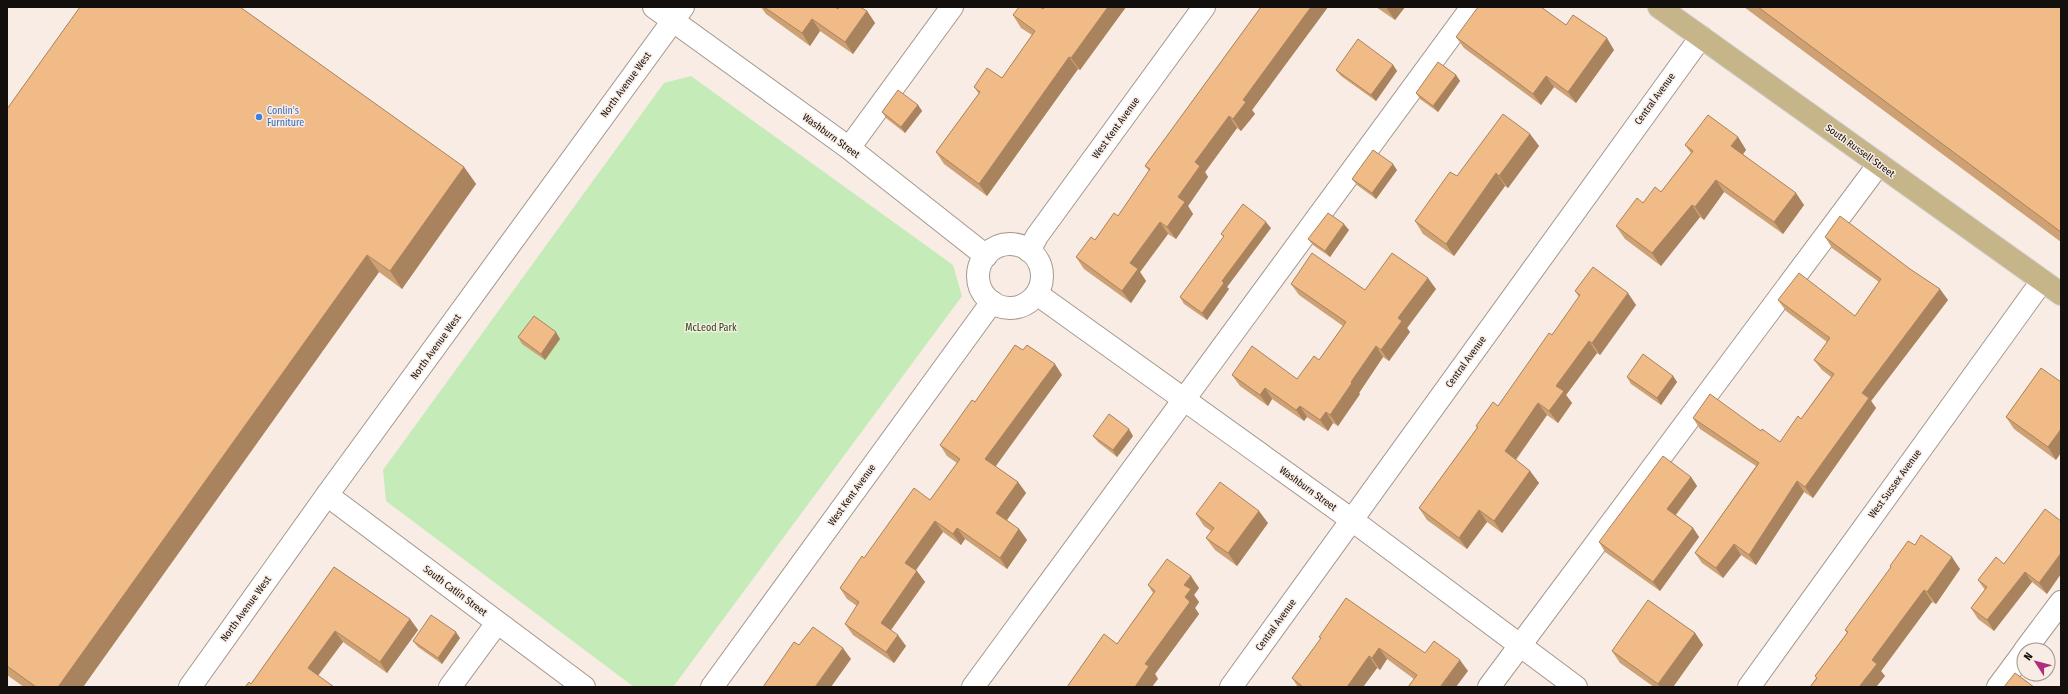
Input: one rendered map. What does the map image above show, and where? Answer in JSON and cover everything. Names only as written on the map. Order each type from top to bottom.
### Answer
[{"type":"main road","name":"South Russell Street","points":[[1659,7],[2061,294]]},
{"type":"street","name":"Washburn Street","points":[[654,7],[678,14],[976,250],[986,256]]},
{"type":"street","points":[[849,148],[952,7]]},
{"type":"street","name":"West Kent Avenue","points":[[1029,251],[1037,236],[1204,7]]},
{"type":"street","points":[[973,687],[1472,7]]},
{"type":"street","name":"North Avenue West","points":[[190,687],[327,495],[678,14]]},
{"type":"street","name":"Central Avenue","points":[[1231,687],[1701,37]]},
{"type":"street","points":[[1489,687],[1878,164]]},
{"type":"street","points":[[1013,244],[1029,251],[1039,262],[1042,274],[1042,285],[1037,294],[1028,303],[1019,308],[1007,308],[992,302],[981,290],[978,279],[979,268],[986,256],[992,250],[1002,245],[1013,244]]},
{"type":"street","name":"West Sussex Avenue","points":[[1749,687],[2042,280]]},
{"type":"street","name":"Washburn Street","points":[[1037,294],[1352,520],[1576,687]]},
{"type":"street","name":"West Kent Avenue","points":[[712,687],[992,302]]},
{"type":"street","name":"South Catlin Street","points":[[327,495],[584,687]]},
{"type":"street","points":[[2032,642],[2061,602]]},
{"type":"street","points":[[450,687],[498,623]]},
{"type":"street","points":[[1998,687],[2016,663]]},
{"type":"green space","name":"McLeod Park","points":[[691,76],[953,265],[962,296],[673,687],[634,687],[386,501],[383,470],[664,83]]},
{"type":"building","points":[[80,7],[240,7],[464,167],[390,271],[367,255],[58,687],[36,687],[7,666],[7,109]]},
{"type":"building","points":[[764,7],[835,7],[838,9],[839,7],[860,7],[867,11],[845,42],[812,19],[802,33]]},
{"type":"building","points":[[1019,7],[1040,7],[1043,9],[1045,7],[1108,7],[1071,58],[1069,57],[979,184],[936,152],[980,92],[974,87],[987,68],[1002,78],[1035,31],[1013,15]]},
{"type":"building","points":[[1261,7],[1311,7],[1243,100],[1246,102],[1233,119],[1229,116],[1195,162],[1200,166],[1178,197],[1185,202],[1167,227],[1160,222],[1130,263],[1138,269],[1122,291],[1076,257],[1091,237],[1095,240],[1114,213],[1118,216],[1150,169],[1145,166]]},
{"type":"building","points":[[1478,7],[1541,7],[1566,25],[1573,15],[1607,38],[1568,92],[1546,76],[1533,94],[1456,37]]},
{"type":"building","points":[[1758,7],[2061,7],[2061,232]]},
{"type":"building","points":[[1358,39],[1393,65],[1371,95],[1336,70]]},
{"type":"building","points":[[1438,62],[1456,75],[1433,106],[1416,93]]},
{"type":"building","points":[[898,90],[918,105],[901,127],[882,112]]},
{"type":"building","points":[[1503,114],[1530,134],[1499,176],[1496,173],[1446,244],[1415,221],[1450,172],[1457,176]]},
{"type":"building","points":[[1708,115],[1738,137],[1731,146],[1796,193],[1774,222],[1716,180],[1695,207],[1692,205],[1652,253],[1616,226],[1637,198],[1643,203],[1655,187],[1661,192],[1693,151],[1685,145]]},
{"type":"building","points":[[1373,150],[1393,164],[1372,193],[1352,179]]},
{"type":"building","points":[[1243,204],[1266,222],[1222,281],[1224,283],[1202,313],[1180,297],[1224,236],[1221,234]]},
{"type":"building","points":[[1328,213],[1344,224],[1325,251],[1308,239]]},
{"type":"building","points":[[1840,216],[1910,269],[1940,289],[1862,393],[1869,398],[1805,487],[1797,481],[1749,555],[1734,544],[1716,568],[1695,553],[1759,463],[1693,418],[1710,394],[1761,431],[1762,429],[1780,442],[1798,416],[1801,419],[1834,374],[1814,360],[1830,338],[1778,300],[1799,273],[1855,316],[1881,279],[1825,237]]},
{"type":"building","points":[[1312,253],[1365,290],[1392,253],[1428,278],[1398,318],[1402,321],[1381,350],[1376,346],[1330,415],[1326,412],[1320,420],[1300,406],[1296,410],[1265,388],[1260,395],[1232,375],[1252,346],[1297,379],[1314,356],[1319,360],[1346,322],[1291,284]]},
{"type":"building","points":[[1593,267],[1628,293],[1592,343],[1589,341],[1556,386],[1564,391],[1549,411],[1538,403],[1505,451],[1530,471],[1494,521],[1479,510],[1459,538],[1419,508],[1478,427],[1476,426],[1493,402],[1498,406],[1549,333],[1552,335],[1580,295],[1575,291]]},
{"type":"building","points":[[534,316],[556,332],[541,354],[518,337]]},
{"type":"building","points":[[1015,345],[1023,350],[1027,345],[1055,364],[985,459],[1018,482],[996,513],[1019,529],[1000,558],[957,528],[953,534],[935,521],[905,563],[917,571],[881,623],[898,635],[886,652],[845,624],[859,602],[840,588],[862,556],[864,558],[914,488],[930,500],[960,459],[940,445],[972,400],[975,402]]},
{"type":"building","points":[[1643,354],[1673,376],[1657,398],[1627,377]]},
{"type":"building","points":[[2041,368],[2061,382],[2061,429],[2048,447],[2006,417]]},
{"type":"building","points":[[1109,414],[1129,429],[1113,450],[1093,436]]},
{"type":"building","points":[[1663,456],[1691,477],[1667,509],[1693,528],[1653,582],[1599,542]]},
{"type":"building","points":[[1220,482],[1259,511],[1228,553],[1206,538],[1214,528],[1196,514]]},
{"type":"building","points":[[2045,509],[2061,521],[2061,553],[2039,583],[2025,572],[1987,620],[1971,608],[1987,587],[1978,580],[1996,557],[2004,564]]},
{"type":"building","points":[[1921,535],[1952,557],[1927,592],[1924,590],[1872,660],[1877,664],[1859,687],[1810,687],[1817,678],[1815,676],[1848,632],[1845,630],[1908,541],[1915,545]]},
{"type":"building","points":[[1167,559],[1191,576],[1184,585],[1191,589],[1185,597],[1190,602],[1145,664],[1149,666],[1135,687],[1067,687],[1104,634],[1117,644],[1155,591],[1148,585]]},
{"type":"building","points":[[334,567],[410,619],[380,662],[335,631],[308,668],[334,687],[245,687],[249,682],[251,684]]},
{"type":"building","points":[[1346,598],[1425,653],[1434,641],[1460,660],[1440,687],[1408,687],[1417,675],[1379,648],[1372,658],[1369,656],[1347,687],[1303,687],[1292,678],[1321,638],[1319,637]]},
{"type":"building","points":[[1648,600],[1695,633],[1658,684],[1612,651]]},
{"type":"building","points":[[431,615],[456,632],[438,658],[413,641]]},
{"type":"building","points":[[813,627],[843,648],[815,687],[763,687],[794,642],[799,645]]},
{"type":"building","points":[[2015,673],[2016,682],[2027,682],[2034,687],[2004,687]]},
{"type":"place","name":"Conlin's Furniture","points":[[259,117]]}]
